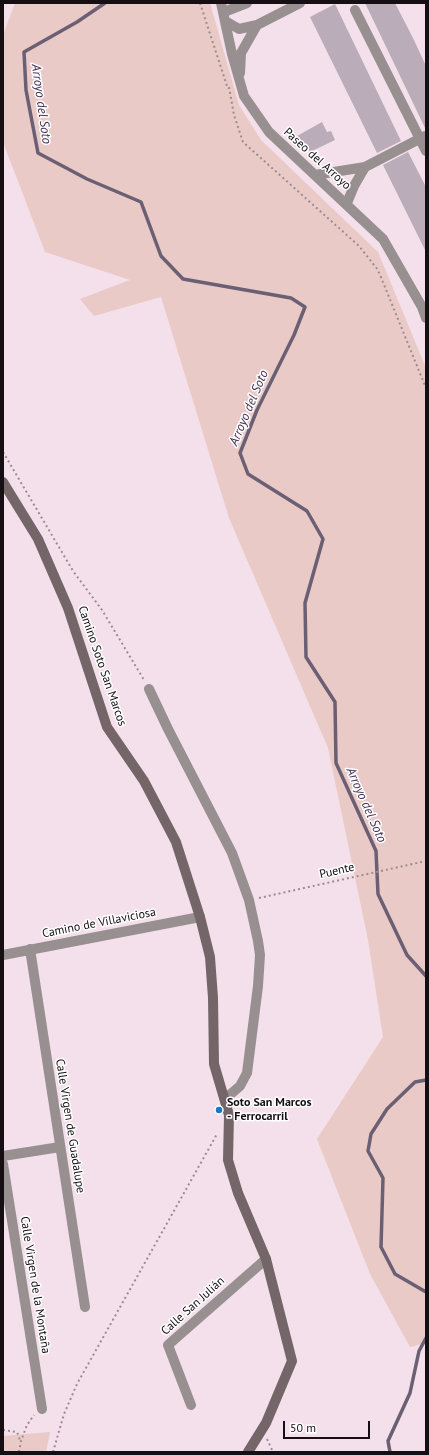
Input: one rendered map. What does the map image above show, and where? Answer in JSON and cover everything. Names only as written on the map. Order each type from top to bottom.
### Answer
[{"type":"street","points":[[223,7],[247,3]]},
{"type":"street","points":[[227,22],[239,29],[257,25],[300,3]]},
{"type":"street","name":"Paseo del Arroyo","points":[[223,7],[232,54],[244,96],[269,132],[347,203],[383,239],[422,307],[426,318]]},
{"type":"street","points":[[354,10],[423,137],[426,151]]},
{"type":"street","points":[[240,80],[241,53],[257,25]]},
{"type":"street","points":[[315,175],[365,167],[423,137]]},
{"type":"street","points":[[347,203],[354,186],[365,167]]},
{"type":"street","name":"Camino Soto San Marcos","points":[[3,482],[38,539],[65,601],[107,727],[144,781],[176,842],[200,917],[210,957],[213,998],[214,1064],[229,1115],[228,1160],[238,1193],[266,1259],[292,1361],[266,1423],[248,1452]]},
{"type":"street","points":[[149,689],[232,853],[249,900],[258,941],[260,955],[258,986],[247,1073],[240,1086],[225,1099]]},
{"type":"street","name":"Camino de Villaviciosa","points":[[3,955],[200,917]]},
{"type":"street","name":"Calle Virgen de Guadalupe","points":[[30,949],[85,1307]]},
{"type":"street","points":[[3,1156],[60,1147]]},
{"type":"street","name":"Calle Virgen de la Montaña","points":[[3,1164],[42,1409]]},
{"type":"street","name":"Calle San Julián","points":[[191,1405],[168,1346],[266,1259]]},
{"type":"path","points":[[200,3],[229,92],[234,115],[243,142],[359,246],[378,270],[426,388]]},
{"type":"path","points":[[229,92],[230,84]]},
{"type":"path","points":[[3,452],[73,571],[102,610],[149,689]]},
{"type":"path","name":"Puente","points":[[251,900],[426,860]]},
{"type":"path","points":[[53,1452],[64,1414],[77,1384],[219,1132]]},
{"type":"path","points":[[19,1452],[21,1441],[31,1418],[42,1409]]},
{"type":"path","points":[[3,1430],[17,1432],[21,1441]]},
{"type":"shaded area","points":[[15,3],[210,3],[239,105],[261,140],[378,252],[426,368],[426,1343],[410,1347],[370,1274],[317,1139],[383,1037],[368,940],[328,748],[229,518],[161,297],[94,316],[80,299],[130,280],[45,252],[3,142],[3,35]]},
{"type":"shaded area","points":[[50,1432],[46,1452],[3,1452],[3,1436]]},
{"type":"building","points":[[365,3],[395,3],[413,38],[426,66],[426,130]]},
{"type":"building","points":[[335,4],[401,141],[377,153],[310,17]]},
{"type":"building","points":[[322,122],[327,132],[331,131],[335,140],[310,152],[306,143],[301,145],[297,136]]},
{"type":"building","points":[[408,152],[426,187],[426,252],[383,165]]},
{"type":"waterway","name":"Arroyo del Soto","points":[[105,3],[77,22],[24,52],[26,90],[38,153],[87,179],[141,202],[161,256],[183,279],[291,298],[305,307],[294,335],[257,410],[240,453],[248,474],[307,511],[323,539],[305,603],[306,657],[335,702],[336,763],[376,851],[378,894],[407,955],[426,976]]},
{"type":"waterway","name":"Arroyo del Soto","points":[[426,1080],[415,1082],[387,1109],[371,1134],[368,1151],[383,1178],[381,1247],[395,1274],[426,1292]]},
{"type":"waterway","name":"Arroyo del Soto","points":[[390,1452],[388,1441],[410,1393],[419,1351],[426,1338]]},
{"type":"place","name":"Soto San Marcos - Ferrocarril","points":[[219,1110]]}]
